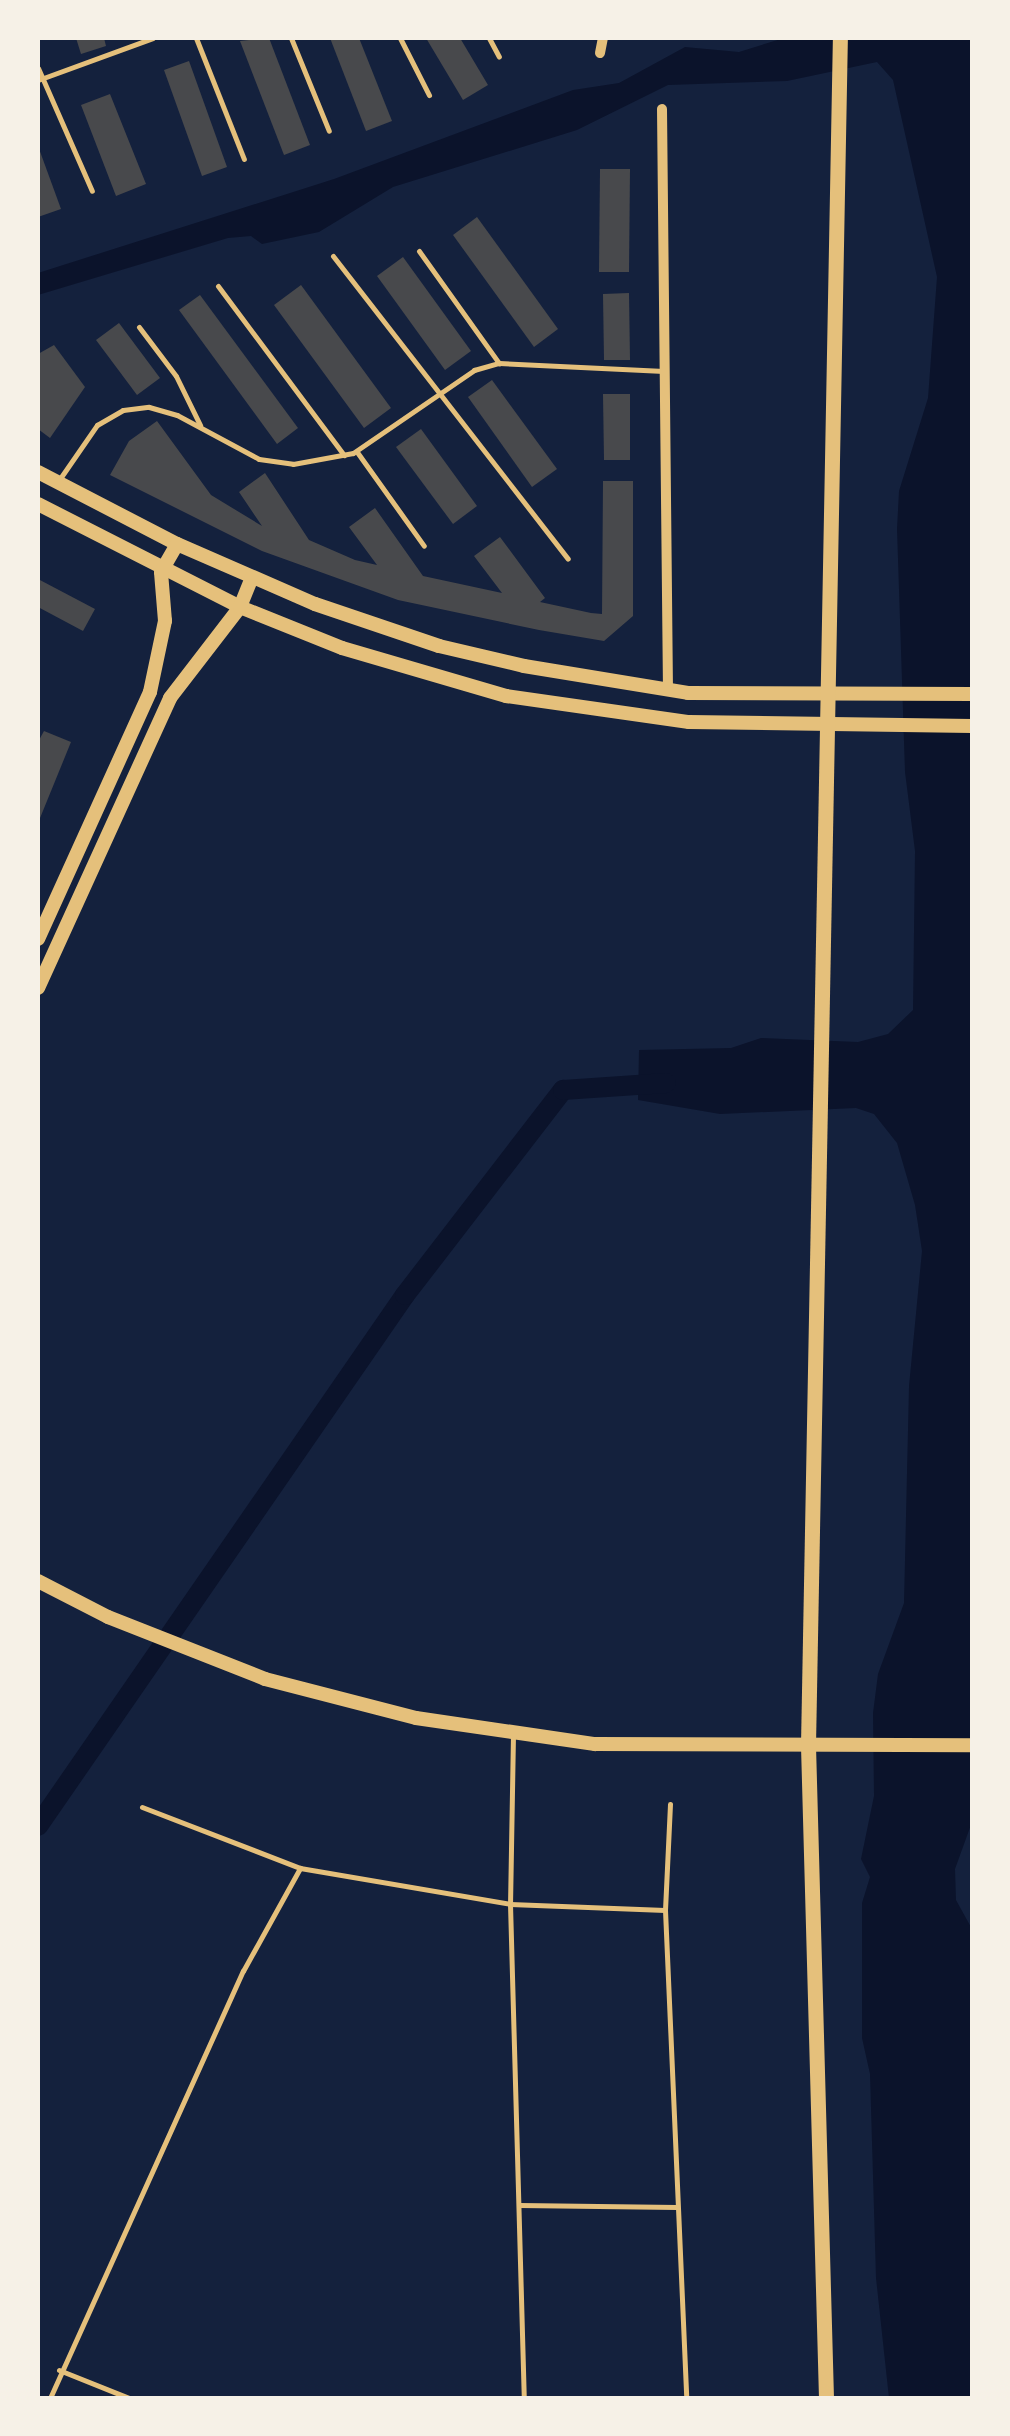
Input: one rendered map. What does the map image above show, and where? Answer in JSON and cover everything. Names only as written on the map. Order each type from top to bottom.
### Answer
[{"type":"main road","points":[[826,2398],[808,1746],[826,1021],[827,728],[840,38]]},
{"type":"street","points":[[600,53],[603,38]]},
{"type":"street","points":[[662,109],[668,690]]},
{"type":"street","points":[[38,472],[176,544],[252,577],[439,646],[668,690],[828,696],[972,694]]},
{"type":"street","points":[[38,504],[161,572],[240,607],[342,648],[506,696],[689,722],[827,728],[972,726]]},
{"type":"street","points":[[38,939],[150,692],[165,621],[161,572],[176,544]]},
{"type":"street","points":[[38,988],[170,698],[240,607],[252,577]]},
{"type":"street","points":[[38,1581],[108,1617],[200,1655],[337,1701],[513,1734],[595,1744],[972,1745]]},
{"type":"lane","points":[[39,79],[153,38]]},
{"type":"lane","points":[[196,38],[244,159]]},
{"type":"lane","points":[[292,38],[329,131]]},
{"type":"lane","points":[[400,38],[429,96]]},
{"type":"lane","points":[[489,38],[500,57]]},
{"type":"lane","points":[[38,68],[39,79],[92,191]]},
{"type":"lane","points":[[418,251],[499,363]]},
{"type":"lane","points":[[332,256],[568,560]]},
{"type":"lane","points":[[218,286],[344,455]]},
{"type":"lane","points":[[139,327],[176,376],[201,428]]},
{"type":"lane","points":[[57,482],[97,425],[123,410],[149,407],[201,428],[259,459],[293,464],[356,452],[474,370],[499,363],[665,371]]},
{"type":"lane","points":[[356,452],[424,546]]},
{"type":"lane","points":[[513,1734],[510,1904],[524,2398]]},
{"type":"lane","points":[[670,1804],[665,1910],[686,2398]]},
{"type":"lane","points":[[142,1807],[300,1868],[510,1904],[665,1910]]},
{"type":"lane","points":[[50,2398],[59,2370],[243,1971],[300,1868]]},
{"type":"lane","points":[[519,2205],[678,2207]]},
{"type":"lane","points":[[59,2370],[129,2398]]},
{"type":"water","points":[[784,38],[972,38],[972,1822],[955,1869],[956,1900],[972,1929],[972,2398],[889,2398],[876,2278],[870,2074],[862,2038],[862,1903],[870,1877],[861,1859],[874,1796],[873,1713],[878,1674],[904,1603],[909,1386],[922,1251],[915,1205],[897,1143],[874,1114],[856,1108],[720,1114],[638,1100],[639,1050],[731,1048],[761,1038],[858,1042],[888,1034],[913,1010],[915,851],[905,772],[897,529],[899,491],[928,398],[937,277],[893,80],[877,62],[787,81],[668,85],[577,130],[393,187],[319,232],[262,244],[251,236],[228,238],[38,295],[38,273],[334,179],[573,90],[619,83],[685,47],[739,52]]},
{"type":"building","points":[[76,38],[104,38],[106,46],[81,54]]},
{"type":"building","points":[[269,38],[310,145],[284,155],[240,41]]},
{"type":"building","points":[[330,38],[359,38],[392,121],[366,131]]},
{"type":"building","points":[[426,38],[460,38],[488,85],[463,100]]},
{"type":"building","points":[[189,61],[227,167],[202,176],[164,70]]},
{"type":"building","points":[[110,94],[146,184],[116,196],[81,105]]},
{"type":"building","points":[[38,146],[61,209],[38,217]]},
{"type":"building","points":[[600,169],[630,169],[629,272],[599,272]]},
{"type":"building","points":[[477,217],[558,329],[534,347],[453,235]]},
{"type":"building","points":[[403,257],[471,351],[445,370],[377,276]]},
{"type":"building","points":[[301,285],[391,408],[364,428],[274,305]]},
{"type":"building","points":[[629,293],[630,360],[604,360],[603,294]]},
{"type":"building","points":[[200,295],[298,428],[277,444],[179,310]]},
{"type":"building","points":[[119,323],[160,378],[137,395],[96,340]]},
{"type":"building","points":[[54,345],[85,387],[50,438],[38,429],[38,354]]},
{"type":"building","points":[[492,380],[557,469],[532,487],[468,397]]},
{"type":"building","points":[[603,394],[630,394],[630,460],[604,460]]},
{"type":"building","points":[[157,421],[211,495],[262,526],[239,492],[265,473],[309,540],[355,560],[377,565],[349,527],[375,508],[423,576],[502,593],[474,556],[500,537],[545,598],[540,602],[591,613],[602,614],[603,481],[633,481],[633,616],[604,641],[539,630],[398,600],[262,551],[110,475],[129,441]]},
{"type":"building","points":[[421,429],[477,506],[453,524],[396,447]]},
{"type":"building","points":[[38,579],[95,609],[83,631],[38,607]]},
{"type":"building","points":[[44,731],[71,742],[38,823],[38,742]]},
{"type":"waterway","points":[[38,1826],[405,1295],[563,1090],[666,1083]]}]
